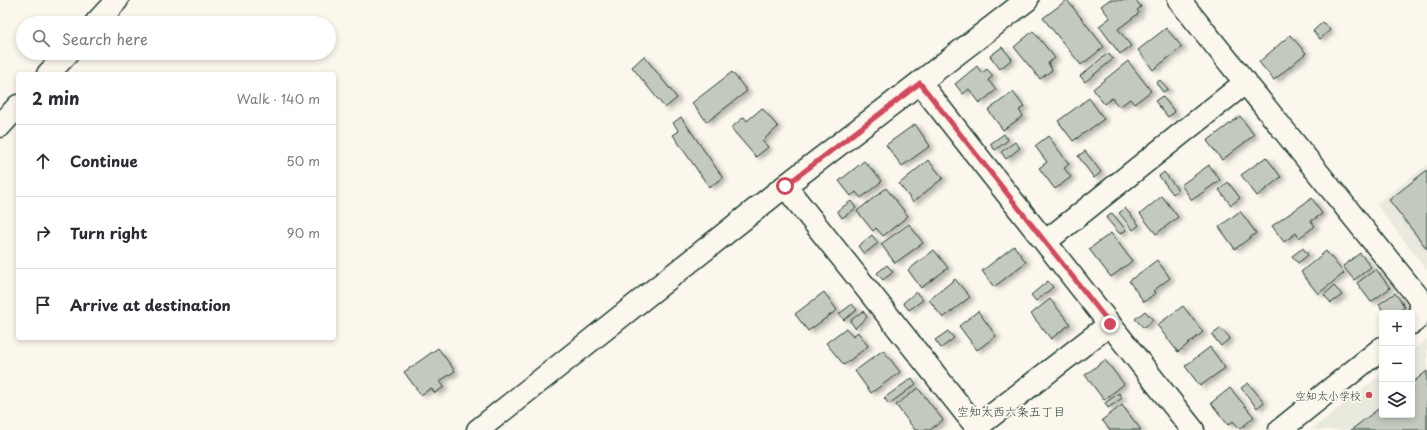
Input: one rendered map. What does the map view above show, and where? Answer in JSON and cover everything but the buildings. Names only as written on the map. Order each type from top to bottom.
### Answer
[{"type":"street","points":[[102,16],[117,0]]},
{"type":"street","points":[[478,430],[785,186],[1027,0]]},
{"type":"street","points":[[1179,0],[1418,296],[1422,307],[1415,321]]},
{"type":"street","points":[[50,72],[61,60]]},
{"type":"street","points":[[1044,242],[1246,82]]},
{"type":"street","points":[[920,83],[1044,242],[1194,430]]},
{"type":"street","points":[[0,126],[16,108]]},
{"type":"street","points":[[785,186],[978,428],[1110,324]]},
{"type":"street","points":[[1280,430],[1379,350]]},
{"type":"shaded area","points":[[1427,165],[1427,271],[1376,204]]},
{"type":"shaded area","name":"空知太小学校","points":[[1427,339],[1427,430],[1311,430],[1379,376],[1379,418],[1415,418],[1415,349]]},
{"type":"place","name":"空知太小学校","points":[[1369,395]]},
{"type":"district","name":"空知太西六条五丁目","points":[[1011,411]]},
{"type":"route","points":[[785,186],[920,83],[1110,324]]}]
